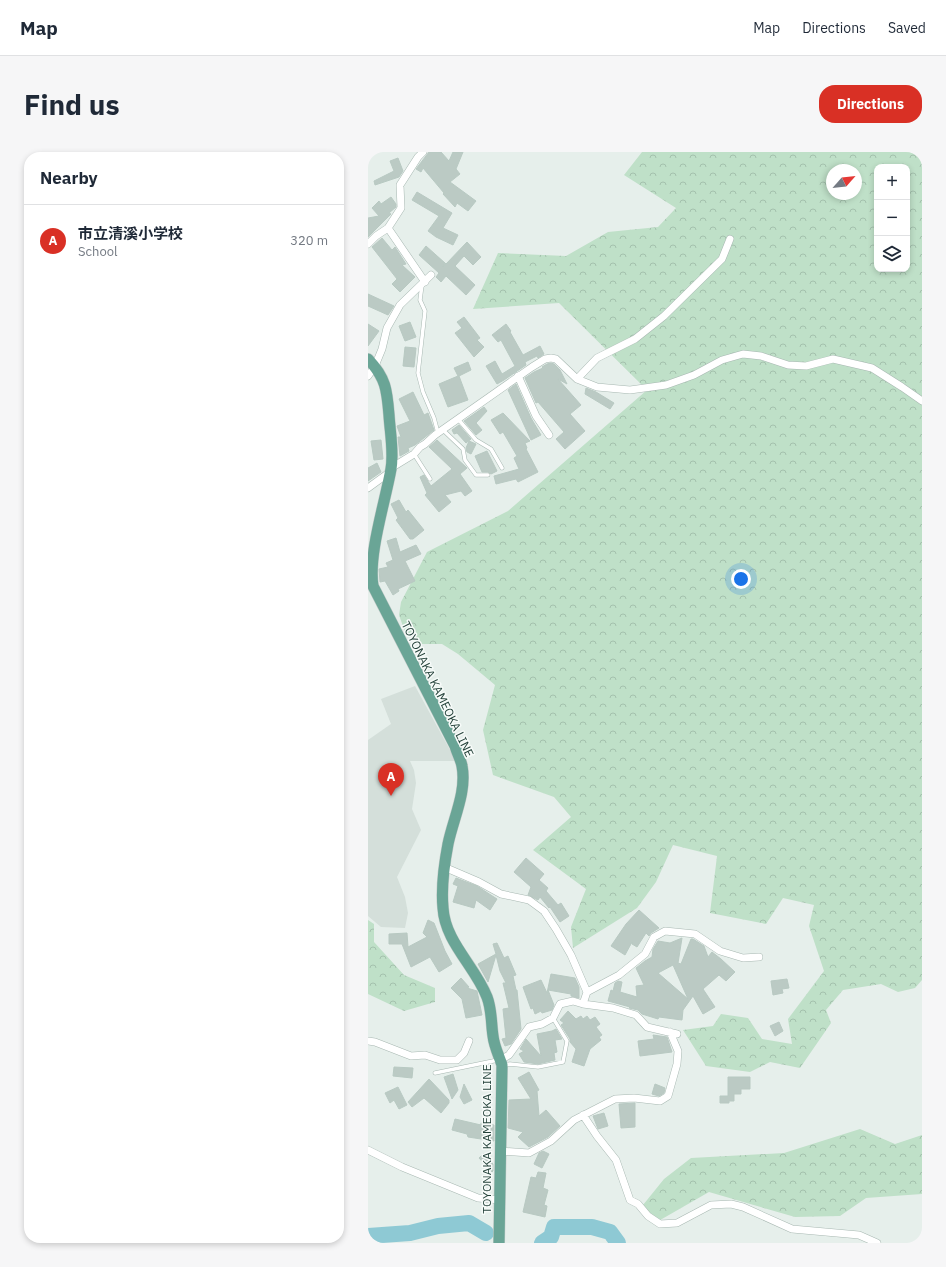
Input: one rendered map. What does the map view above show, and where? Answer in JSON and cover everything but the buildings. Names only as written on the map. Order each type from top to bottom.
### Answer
[{"type":"main road","name":"TOYONAKA KAMEOKA LINE","points":[[371,363],[383,379],[386,388],[391,444],[390,470],[372,552],[370,586],[455,746],[462,767],[462,785],[448,844],[444,867],[442,898],[444,918],[451,936],[487,998],[491,1012],[493,1037],[501,1063],[499,1243]]},
{"type":"street","points":[[368,244],[376,236],[388,228],[401,208],[400,185],[423,152]]},
{"type":"street","points":[[388,228],[423,283]]},
{"type":"street","points":[[577,379],[597,358],[635,339],[664,316],[722,259],[730,239]]},
{"type":"street","points":[[368,376],[371,363],[382,349],[388,328],[400,305],[431,275]]},
{"type":"street","points":[[368,488],[390,470],[414,454],[420,447],[440,432],[518,376],[545,359],[551,358],[556,359],[577,379],[597,387],[630,390],[666,385],[694,375],[722,360],[743,354],[761,356],[788,365],[806,366],[833,359],[872,368],[922,401]]},
{"type":"street","points":[[518,376],[536,416],[549,435]]},
{"type":"street","points":[[444,867],[479,882],[501,894],[529,900],[544,912],[571,955],[587,992],[583,1004]]},
{"type":"street","points":[[587,992],[619,974],[645,954],[654,937],[665,931],[695,934],[720,951],[743,958],[760,957]]},
{"type":"street","points":[[500,1151],[529,1153],[551,1141],[574,1120],[615,1099],[634,1098],[660,1101],[668,1096],[677,1064],[678,1051],[673,1033],[647,1027],[636,1015],[613,1008],[583,1004],[573,1001],[560,1004],[553,1018],[542,1024],[529,1027],[509,1055],[501,1063]]},
{"type":"street","points":[[368,1041],[375,1042],[411,1056],[425,1055],[440,1060],[457,1060],[464,1053],[469,1041]]},
{"type":"street","points":[[583,1115],[616,1160],[630,1200],[638,1204],[648,1216],[660,1224],[677,1223],[711,1205],[731,1204],[743,1207],[792,1229],[859,1235],[877,1243]]},
{"type":"street","points":[[368,1150],[402,1167],[478,1198],[500,1200]]},
{"type":"lane","points":[[423,283],[420,300],[425,311],[418,373],[423,392],[440,432],[463,449],[465,460],[476,475],[488,475]]},
{"type":"lane","points":[[458,419],[476,440],[491,449],[502,468]]},
{"type":"lane","points":[[414,454],[430,479]]},
{"type":"lane","points":[[435,1073],[501,1063],[538,1067],[563,1062],[567,1041],[553,1018]]},
{"type":"shaded area","points":[[415,686],[456,761],[410,761],[414,770],[416,783],[412,809],[421,830],[397,877],[405,897],[408,913],[405,928],[381,927],[368,916],[368,740],[391,724],[381,699]]},
{"type":"green space","points":[[642,152],[922,152],[922,980],[915,988],[898,992],[881,984],[843,990],[826,1010],[831,1023],[800,1068],[770,1062],[750,1072],[706,1066],[683,1030],[713,1026],[721,1014],[748,1018],[762,1039],[792,1044],[788,1019],[824,971],[809,926],[814,905],[783,898],[766,924],[710,913],[717,856],[673,845],[656,882],[637,908],[573,948],[571,927],[586,889],[533,850],[571,817],[554,797],[493,775],[483,730],[495,685],[458,654],[442,644],[421,644],[405,632],[399,615],[401,602],[427,552],[508,511],[647,390],[559,303],[473,309],[498,253],[566,256],[608,232],[658,227],[676,208],[624,175]]},
{"type":"green space","points":[[368,920],[374,924],[374,942],[404,975],[435,988],[435,1002],[404,1011],[368,994]]},
{"type":"green space","points":[[860,1129],[895,1144],[922,1135],[922,1194],[866,1198],[840,1216],[795,1217],[709,1192],[655,1223],[643,1205],[664,1179],[691,1158],[784,1153]]},
{"type":"waterway","points":[[368,1236],[410,1233],[438,1226],[469,1223],[486,1233]]},
{"type":"waterway","points":[[542,1243],[551,1237],[554,1227],[592,1227],[610,1232],[618,1243]]},
{"type":"place","name":"市立清溪小学校","points":[[391,796]]}]
